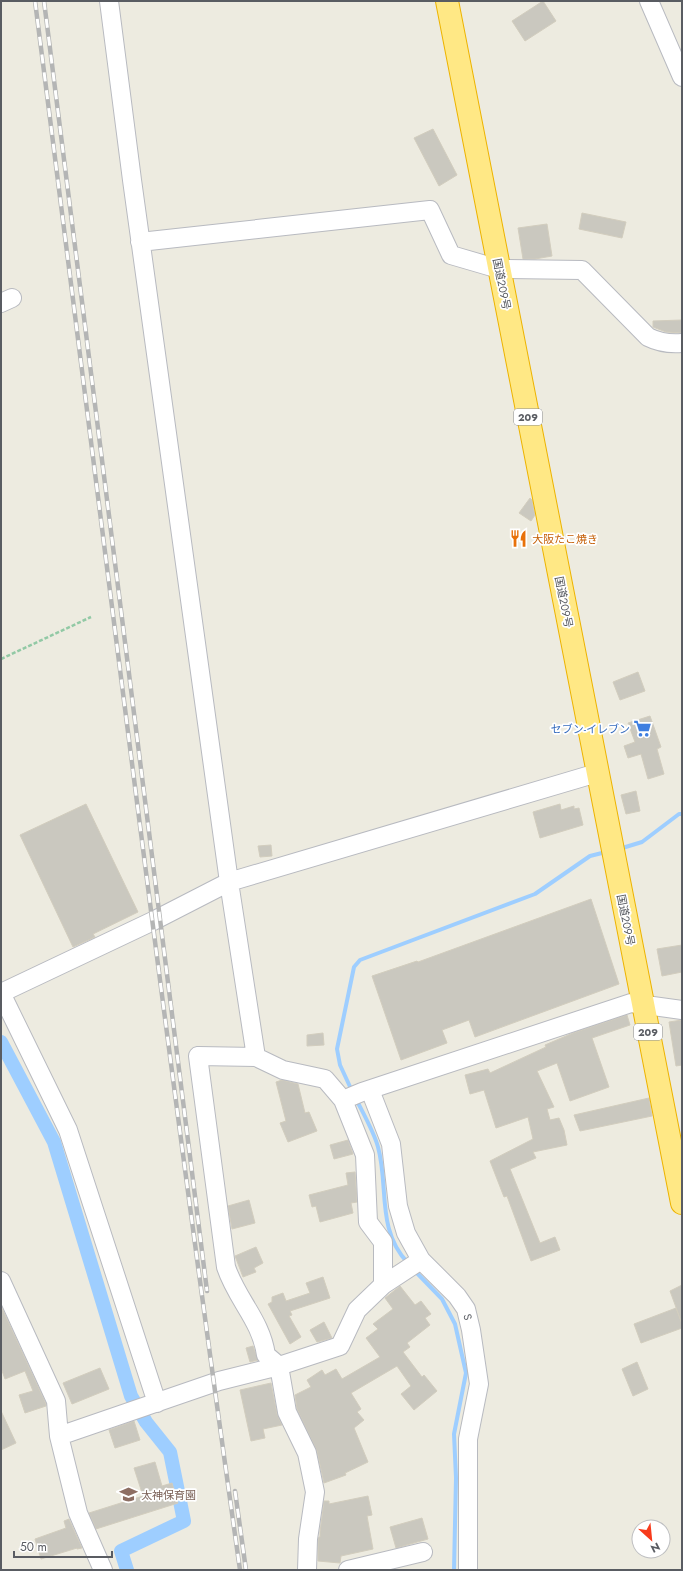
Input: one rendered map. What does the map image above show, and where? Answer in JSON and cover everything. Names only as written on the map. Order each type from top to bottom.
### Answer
[{"type":"highway","name":"国道209号","points":[[447,1],[682,1203]]},
{"type":"street","points":[[109,1],[140,242],[229,882],[256,1057]]},
{"type":"street","points":[[649,1],[682,77]]},
{"type":"street","points":[[140,242],[430,210],[451,255],[499,269],[582,270],[648,337],[654,340],[673,344],[682,343]]},
{"type":"street","points":[[158,1403],[68,1130],[1,993],[229,882],[597,773]]},
{"type":"street","points":[[307,1570],[308,1539],[315,1492],[307,1453],[287,1412],[279,1366],[266,1355],[264,1341],[259,1328],[231,1283],[226,1267],[198,1056],[256,1057],[283,1070],[325,1079],[356,1095],[630,1003],[682,1010]]},
{"type":"street","points":[[356,1095],[365,1154],[368,1222],[383,1242],[383,1285]]},
{"type":"street","name":"S","points":[[356,1095],[391,1144],[398,1206],[406,1233],[421,1260],[457,1296],[466,1309],[472,1330],[479,1384],[468,1439],[468,1570]]},
{"type":"street","points":[[59,1436],[219,1381],[279,1366],[340,1346],[357,1310],[383,1285],[421,1260]]},
{"type":"street","points":[[1,1281],[56,1401],[59,1436],[78,1513],[103,1570]]},
{"type":"street","points":[[348,1570],[423,1552]]},
{"type":"path","points":[[1,659],[91,617]]},
{"type":"building","points":[[543,1],[556,21],[525,41],[512,21]]},
{"type":"building","points":[[433,129],[457,175],[439,186],[414,138]]},
{"type":"building","points":[[582,213],[626,222],[622,238],[579,229]]},
{"type":"building","points":[[547,224],[552,256],[535,259],[523,259],[518,228]]},
{"type":"building","points":[[682,320],[682,333],[666,332],[653,327],[653,321]]},
{"type":"building","points":[[530,498],[532,500],[535,515],[531,521],[519,513]]},
{"type":"building","points":[[638,672],[645,691],[620,700],[613,682]]},
{"type":"building","points":[[650,716],[661,747],[657,749],[664,774],[648,779],[641,754],[628,758],[624,746],[635,742],[628,723]]},
{"type":"building","points":[[636,791],[640,811],[626,814],[621,795]]},
{"type":"building","points":[[86,804],[138,912],[93,934],[95,937],[73,947],[20,835]]},
{"type":"building","points":[[560,804],[561,810],[574,806],[574,809],[579,808],[583,825],[540,838],[533,812]]},
{"type":"building","points":[[271,845],[272,856],[260,857],[258,846]]},
{"type":"building","points":[[591,899],[619,984],[475,1037],[469,1020],[442,1030],[447,1043],[401,1060],[372,976],[417,961],[418,962]]},
{"type":"building","points":[[682,945],[682,972],[662,976],[657,949]]},
{"type":"building","points":[[627,1015],[630,1025],[592,1038],[609,1087],[570,1101],[557,1063],[537,1071],[554,1107],[547,1109],[550,1120],[559,1118],[564,1130],[567,1145],[533,1152],[536,1158],[510,1169],[540,1243],[555,1237],[560,1250],[531,1261],[507,1196],[504,1197],[490,1161],[533,1139],[528,1117],[496,1128],[484,1090],[470,1094],[465,1075],[488,1069],[490,1073],[546,1047],[545,1045],[573,1033]]},
{"type":"building","points":[[682,1020],[682,1065],[676,1066],[669,1022]]},
{"type":"building","points":[[323,1033],[324,1045],[307,1046],[307,1035]]},
{"type":"building","points":[[282,1080],[298,1084],[305,1113],[309,1112],[317,1131],[288,1142],[280,1123],[286,1121],[276,1082]]},
{"type":"building","points":[[649,1098],[652,1116],[580,1131],[574,1115]]},
{"type":"building","points":[[348,1140],[353,1154],[334,1159],[330,1145]]},
{"type":"building","points":[[355,1172],[357,1202],[351,1203],[353,1213],[320,1222],[316,1206],[312,1207],[309,1195],[348,1185],[346,1173]]},
{"type":"building","points":[[249,1200],[255,1223],[232,1229],[228,1206]]},
{"type":"building","points":[[256,1247],[263,1263],[254,1268],[256,1272],[243,1277],[235,1256]]},
{"type":"building","points":[[323,1277],[330,1298],[290,1311],[292,1315],[289,1316],[301,1337],[290,1344],[268,1304],[272,1302],[272,1297],[283,1293],[286,1301],[310,1293],[306,1283]]},
{"type":"building","points":[[682,1285],[682,1321],[681,1321],[670,1291]]},
{"type":"building","points":[[400,1286],[415,1305],[421,1301],[431,1314],[425,1318],[430,1325],[407,1343],[410,1347],[403,1352],[422,1377],[424,1375],[437,1391],[414,1410],[401,1394],[411,1386],[397,1366],[351,1393],[361,1409],[357,1412],[364,1420],[354,1428],[368,1462],[345,1473],[346,1475],[324,1483],[317,1451],[297,1409],[295,1395],[311,1387],[307,1380],[322,1370],[325,1375],[336,1369],[342,1379],[380,1357],[366,1338],[378,1329],[373,1324],[393,1309],[385,1298]]},
{"type":"building","points":[[1,1306],[46,1404],[46,1406],[25,1413],[19,1395],[33,1391],[25,1371],[5,1379],[1,1368]]},
{"type":"building","points":[[676,1308],[682,1328],[641,1343],[634,1324]]},
{"type":"building","points":[[324,1322],[332,1338],[317,1342],[310,1330]]},
{"type":"building","points":[[253,1346],[258,1360],[250,1362],[246,1348]]},
{"type":"building","points":[[637,1362],[648,1389],[633,1396],[622,1369]]},
{"type":"building","points":[[100,1368],[109,1389],[72,1404],[63,1383]]},
{"type":"building","points":[[271,1383],[277,1414],[282,1425],[263,1429],[265,1438],[251,1441],[240,1390]]},
{"type":"building","points":[[1,1411],[16,1443],[1,1450]]},
{"type":"building","points":[[134,1421],[140,1440],[115,1448],[109,1430]]},
{"type":"building","points":[[155,1462],[162,1486],[172,1483],[178,1503],[96,1529],[89,1513],[143,1496],[134,1468]]},
{"type":"building","points":[[368,1496],[372,1515],[367,1516],[373,1549],[341,1556],[340,1563],[318,1561],[318,1540],[320,1537],[324,1501],[329,1501],[329,1504]]},
{"type":"building","points":[[422,1518],[428,1539],[396,1548],[390,1527]]},
{"type":"building","points":[[69,1519],[82,1548],[77,1548],[41,1559],[35,1539],[66,1528],[64,1521]]},
{"type":"waterway","points":[[619,849],[642,842],[679,814],[682,814]]},
{"type":"waterway","points":[[352,1091],[340,1065],[337,1049],[354,967],[360,960],[535,894],[590,856],[606,852]]},
{"type":"waterway","points":[[1,1042],[54,1142],[131,1396],[146,1422],[170,1452],[184,1521],[121,1551],[127,1570]]},
{"type":"waterway","points":[[356,1099],[378,1147],[383,1177],[387,1222],[391,1236],[398,1250],[408,1263]]},
{"type":"waterway","points":[[414,1270],[442,1299],[455,1324],[466,1373],[454,1434],[456,1478],[454,1570]]},
{"type":"railway","points":[[35,1],[160,982],[240,1570]]},
{"type":"railway","points":[[44,1],[207,1291]]},
{"type":"railway","points":[[235,1491],[246,1570]]},
{"type":"place","name":"大阪たこ焼き","points":[[519,539]]},
{"type":"place","name":"セブン-イレブン","points":[[643,729]]},
{"type":"place","name":"太神保育園","points":[[128,1495]]}]
